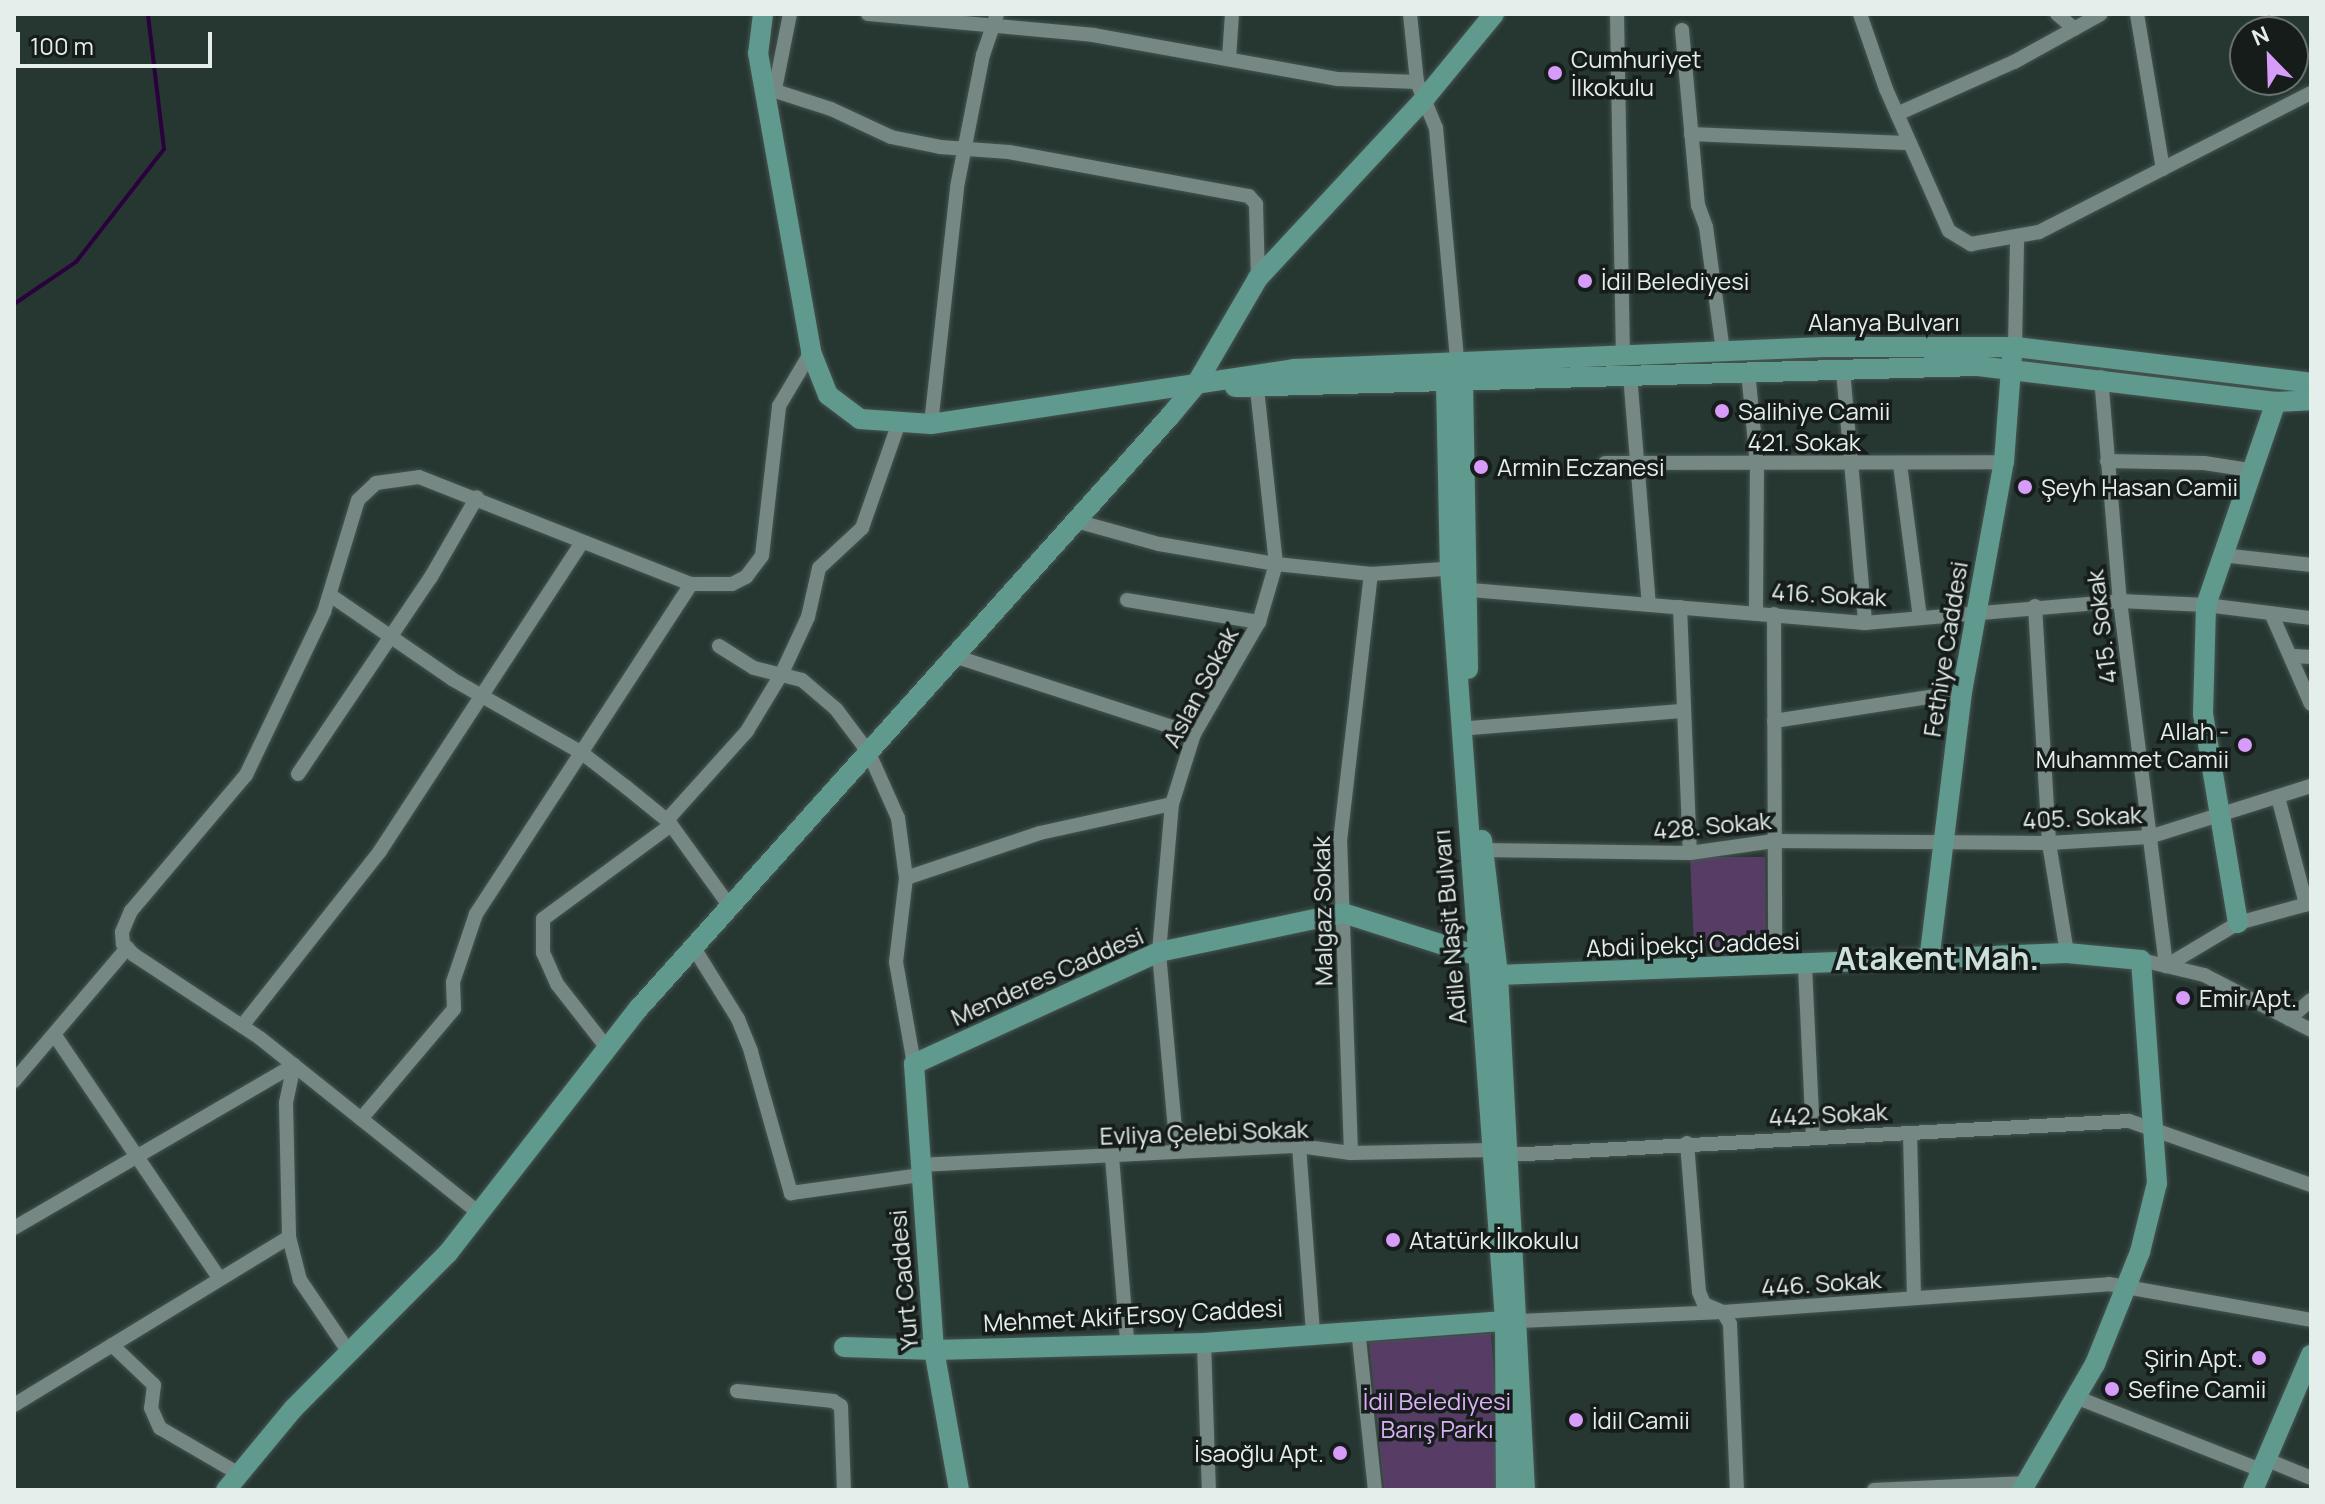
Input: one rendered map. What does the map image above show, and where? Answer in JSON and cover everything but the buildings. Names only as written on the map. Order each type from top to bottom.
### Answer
[{"type":"street","points":[[763,14],[758,53],[769,88],[811,352],[819,379],[842,408],[860,419],[898,425],[931,424],[1294,369],[1455,375]]},
{"type":"street","points":[[769,88],[790,14]]},
{"type":"street","points":[[868,14],[997,21],[1229,58],[1338,79],[1421,90]]},
{"type":"street","points":[[1229,58],[1232,14]]},
{"type":"street","points":[[1410,14],[1421,90],[1436,128],[1459,336],[1455,375]]},
{"type":"street","points":[[112,1345],[154,1385],[151,1408],[160,1428],[232,1482],[381,1315],[413,1290],[479,1213],[607,1048],[1195,386],[1258,278],[1421,90],[1494,14]]},
{"type":"street","points":[[1617,14],[1626,365],[1639,463],[1649,604]]},
{"type":"street","points":[[1860,14],[1897,114],[1958,240],[2017,240],[2311,93]]},
{"type":"street","points":[[2057,14],[2075,29]]},
{"type":"street","points":[[1897,114],[2101,14]]},
{"type":"street","points":[[2137,14],[2163,169]]},
{"type":"street","points":[[931,424],[966,145],[983,55],[997,21]]},
{"type":"street","points":[[1682,30],[1698,205],[1706,227],[1723,351]]},
{"type":"street","points":[[769,88],[891,137],[940,147],[966,145],[1249,196],[1256,204],[1258,278]]},
{"type":"street","points":[[1691,134],[1910,143]]},
{"type":"street","points":[[2012,357],[2017,240]]},
{"type":"street","name":"Alanya Bulvarı","points":[[1455,375],[1626,365],[1723,351],[2012,357],[2280,392],[2311,400]]},
{"type":"street","points":[[479,1213],[294,1065],[127,948],[122,932],[131,911],[246,775],[330,595],[358,500],[376,483],[419,477],[477,497],[691,584],[732,584],[746,577],[762,556],[779,406],[811,352]]},
{"type":"street","name":"Alanya Bulvarı","points":[[1626,365],[1748,371],[1843,370],[2012,357],[2101,377],[2280,392],[2311,383]]},
{"type":"street","name":"Fethiye Caddesi","points":[[1929,961],[1962,692],[2004,462],[2012,357]]},
{"type":"street","points":[[1843,370],[1854,465],[1865,623]]},
{"type":"street","points":[[1748,371],[1757,464],[1756,612]]},
{"type":"street","points":[[1195,386],[1257,388],[1455,375]]},
{"type":"street","name":"Adile Naşit Bulvarı","points":[[1455,375],[1458,579],[1481,957],[1525,1490]]},
{"type":"street","name":"415. Sokak","points":[[2101,377],[2120,601],[2166,966]]},
{"type":"street","name":"Aslan Sokak","points":[[1177,1151],[1159,952],[1172,804],[1194,734],[1259,622],[1276,564],[1257,388]]},
{"type":"street","points":[[2238,923],[2217,817],[2203,714],[2206,605],[2250,470],[2280,392],[2311,411]]},
{"type":"street","points":[[607,1048],[557,984],[543,953],[543,919],[669,822],[747,731],[782,673],[808,617],[819,568],[862,528],[898,425]]},
{"type":"street","points":[[2107,461],[2204,463],[2250,470]]},
{"type":"street","name":"421. Sokak","points":[[1605,463],[1854,465],[2004,462]]},
{"type":"street","points":[[1900,464],[1920,617]]},
{"type":"street","points":[[298,774],[477,497]]},
{"type":"street","name":"416. Sokak","points":[[1076,521],[1159,544],[1276,564],[1458,579],[1649,604],[1865,623],[2120,601],[2206,605],[2311,618]]},
{"type":"street","points":[[242,1026],[380,851],[582,542]]},
{"type":"street","points":[[2222,555],[2311,565]]},
{"type":"street","name":"Malgaz Sokak","points":[[1351,1153],[1340,841],[1371,574]]},
{"type":"street","name":"Adile Naşit Bulvarı","points":[[1458,579],[1470,728],[1498,975],[1499,1152]]},
{"type":"street","points":[[361,1119],[454,1009],[453,982],[476,914],[691,584]]},
{"type":"street","points":[[330,595],[481,695],[582,753],[669,822],[731,908]]},
{"type":"street","points":[[1127,600],[1259,622]]},
{"type":"street","points":[[2035,606],[2049,843],[2067,953]]},
{"type":"street","points":[[1680,607],[1681,711],[1690,853]]},
{"type":"street","points":[[2271,613],[2294,656],[2311,704]]},
{"type":"street","points":[[1774,614],[1775,967]]},
{"type":"street","points":[[719,646],[754,668],[802,680],[836,709],[869,753],[898,818],[906,878],[896,962],[914,1064]]},
{"type":"street","points":[[954,656],[1194,734]]},
{"type":"street","points":[[2294,656],[2311,657]]},
{"type":"street","points":[[1774,721],[1962,692]]},
{"type":"street","points":[[1470,728],[1681,711]]},
{"type":"street","name":"405. Sokak","points":[[1944,839],[2049,843],[2149,837],[2311,786]]},
{"type":"street","points":[[2166,966],[2238,923],[2308,903],[2278,797]]},
{"type":"street","points":[[906,878],[1040,833],[1172,804]]},
{"type":"street","name":"428. Sokak","points":[[1483,850],[1690,853],[1774,841],[1944,839]]},
{"type":"street","name":"Menderes Caddesi","points":[[914,1064],[1159,952],[1343,913],[1481,957]]},
{"type":"street","points":[[14,1081],[56,1037],[127,948]]},
{"type":"street","name":"Evliya Çelebi Sokak","points":[[694,948],[746,1041],[791,1193],[919,1170],[1177,1151],[1299,1146],[1351,1153],[1499,1152]]},
{"type":"street","name":"Abdi İpekçi Caddesi","points":[[1498,975],[1805,967],[2067,953],[2141,960]]},
{"type":"street","points":[[1874,1490],[2024,1486],[2078,1398],[2127,1286],[2157,1183],[2150,1127],[2141,960],[2204,975],[2311,1030]]},
{"type":"street","points":[[1805,967],[1813,1137]]},
{"type":"street","points":[[2289,1019],[2311,1000]]},
{"type":"street","points":[[56,1037],[220,1279]]},
{"type":"street","name":"Yurt Caddesi","points":[[914,1064],[919,1170],[934,1350],[959,1490]]},
{"type":"street","points":[[14,1228],[294,1065]]},
{"type":"street","points":[[294,1065],[286,1103],[289,1237],[300,1280],[348,1351]]},
{"type":"street","name":"442. Sokak","points":[[1499,1152],[2129,1121],[2311,1185]]},
{"type":"street","points":[[1910,1133],[1914,1298]]},
{"type":"street","points":[[1687,1143],[1699,1292],[1704,1304],[1723,1312],[1730,1324],[1737,1490]]},
{"type":"street","points":[[1299,1146],[1313,1332]]},
{"type":"street","points":[[1112,1157],[1127,1341]]},
{"type":"street","points":[[14,1405],[289,1237]]},
{"type":"street","name":"446. Sokak","points":[[1512,1320],[1723,1312],[2127,1286],[2311,1320]]},
{"type":"street","name":"Adile Naşit Bulvarı","points":[[1506,1490],[1512,1320]]},
{"type":"street","name":"Mehmet Akif Ersoy Caddesi","points":[[844,1347],[934,1350],[1127,1341],[1204,1343],[1313,1332],[1512,1320]]},
{"type":"street","points":[[1358,1329],[1375,1490]]},
{"type":"street","points":[[1204,1343],[1209,1490]]},
{"type":"street","points":[[2253,1490],[2311,1355]]},
{"type":"street","points":[[737,1391],[833,1401],[841,1406],[844,1490]]},
{"type":"street","points":[[2078,1398],[2263,1465],[2311,1478]]},
{"type":"green space","points":[[1690,857],[1765,857],[1766,938],[1757,947],[1694,947]]},
{"type":"green space","name":"İdil Belediyesi Barış Parkı","points":[[1491,1333],[1502,1490],[1384,1490],[1369,1342]]},
{"type":"waterway","points":[[14,304],[76,262],[164,149],[148,14]]},
{"type":"place","name":"Cumhuriyet İlkokulu","points":[[1555,73]]},
{"type":"place","name":"İdil Belediyesi","points":[[1585,281]]},
{"type":"place","name":"Salihiye Camii","points":[[1722,411]]},
{"type":"place","name":"Armin Eczanesi","points":[[1481,467]]},
{"type":"place","name":"Şeyh Hasan Camii","points":[[2025,487]]},
{"type":"place","name":"Allah - Muhammet Camii","points":[[2245,745]]},
{"type":"place","name":"Emir Apt.","points":[[2183,998]]},
{"type":"place","name":"Atatürk İlkokulu","points":[[1393,1240]]},
{"type":"place","name":"Şirin Apt.","points":[[2259,1358]]},
{"type":"place","name":"Sefine Camii","points":[[2112,1389]]},
{"type":"place","name":"İdil Camii","points":[[1576,1420]]},
{"type":"place","name":"İsaoğlu Apt.","points":[[1340,1453]]},
{"type":"district","name":"Atakent Mah.","points":[[1937,958]]}]
